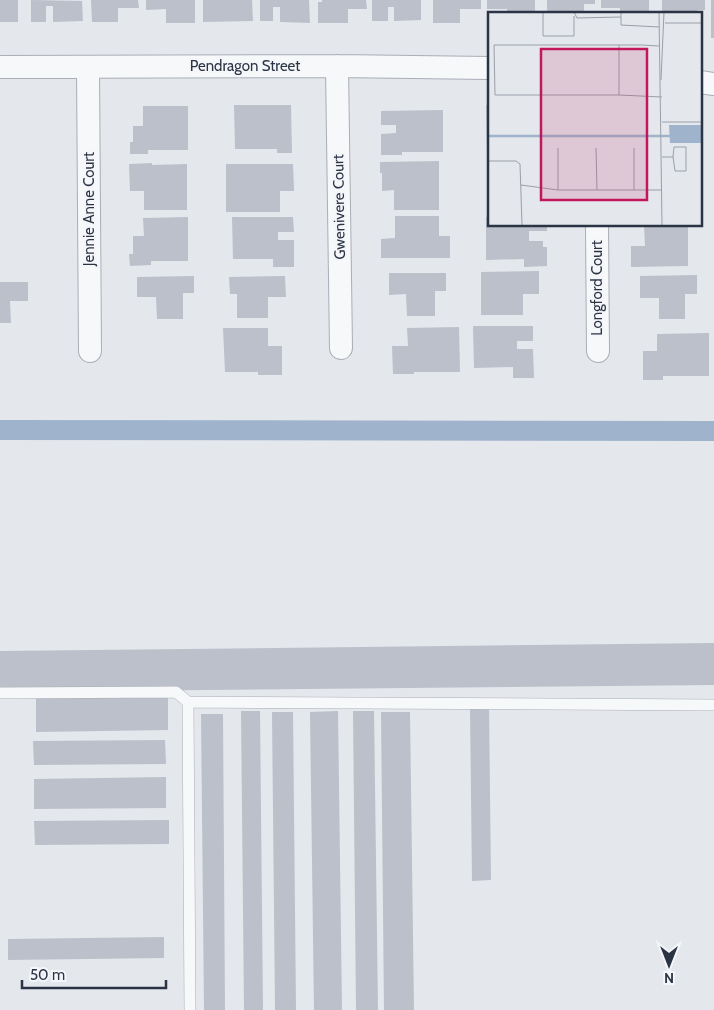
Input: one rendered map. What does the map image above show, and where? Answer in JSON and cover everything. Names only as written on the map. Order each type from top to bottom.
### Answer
[{"type":"street","name":"Pendragon Street","points":[[0,67],[336,66],[488,68]]},
{"type":"street","name":"Gwenivere Court","points":[[336,66],[341,348]]},
{"type":"street","name":"Jennie Anne Court","points":[[88,67],[90,352]]},
{"type":"street","name":"Longford Court","points":[[597,226],[598,352]]},
{"type":"lane","points":[[0,694],[176,692],[188,702],[714,706]]},
{"type":"lane","points":[[188,702],[190,1010]]},
{"type":"building","points":[[0,0],[18,0],[18,22],[0,22]]},
{"type":"building","points":[[31,0],[82,1],[83,21],[53,22],[53,6],[46,6],[46,22],[31,22]]},
{"type":"building","points":[[91,0],[138,0],[139,8],[118,8],[118,22],[92,22]]},
{"type":"building","points":[[146,0],[195,0],[195,23],[166,23],[166,9],[146,10]]},
{"type":"building","points":[[203,0],[252,0],[253,21],[203,22]]},
{"type":"building","points":[[260,0],[309,0],[310,23],[280,22],[280,7],[273,7],[273,21],[260,21]]},
{"type":"building","points":[[322,0],[366,0],[367,9],[348,9],[348,23],[318,23],[318,2],[322,2]]},
{"type":"building","points":[[372,0],[421,0],[421,20],[394,21],[394,7],[388,7],[388,21],[372,21]]},
{"type":"building","points":[[433,0],[481,0],[481,9],[460,9],[460,23],[433,23]]},
{"type":"building","points":[[487,0],[535,0],[535,12],[507,12],[507,9],[487,9]]},
{"type":"building","points":[[547,0],[595,0],[595,4],[584,4],[584,12],[547,12]]},
{"type":"building","points":[[601,0],[649,0],[649,12],[620,12],[620,8],[601,8]]},
{"type":"building","points":[[662,0],[705,0],[705,10],[697,10],[697,12],[662,12]]},
{"type":"building","points":[[711,0],[714,0],[714,38],[711,38]]},
{"type":"building","points":[[234,105],[291,105],[292,153],[277,153],[277,149],[235,149]]},
{"type":"building","points":[[486,105],[488,105],[488,152]]},
{"type":"building","points":[[143,106],[188,106],[188,150],[148,150],[148,154],[130,154],[130,142],[133,142],[133,126],[143,126]]},
{"type":"building","points":[[443,110],[443,152],[402,152],[402,155],[381,155],[381,134],[396,133],[396,125],[381,125],[381,111]]},
{"type":"building","points":[[439,161],[439,210],[394,210],[394,190],[382,191],[380,162]]},
{"type":"building","points":[[152,163],[152,165],[187,164],[187,210],[144,210],[144,191],[130,191],[129,164]]},
{"type":"building","points":[[226,164],[293,164],[294,191],[280,191],[280,212],[226,212]]},
{"type":"building","points":[[395,216],[439,216],[439,236],[450,236],[450,258],[381,258],[381,239],[395,238]]},
{"type":"building","points":[[188,217],[188,261],[151,261],[151,265],[130,266],[129,254],[133,254],[133,236],[144,236],[143,218]]},
{"type":"building","points":[[232,217],[293,217],[294,232],[278,232],[278,240],[294,240],[294,267],[273,267],[273,259],[233,259]]},
{"type":"building","points":[[486,217],[488,217],[488,226],[547,226],[547,231],[529,231],[529,241],[543,241],[543,247],[547,247],[547,266],[524,267],[524,259],[486,260]]},
{"type":"building","points":[[644,226],[688,226],[688,266],[631,267],[631,246],[645,246]]},
{"type":"building","points":[[539,271],[539,294],[523,294],[523,315],[481,315],[481,272]]},
{"type":"building","points":[[389,273],[446,273],[446,291],[435,291],[435,316],[407,316],[406,294],[389,295]]},
{"type":"building","points":[[697,275],[697,294],[685,294],[685,319],[659,319],[659,298],[640,298],[640,276]]},
{"type":"building","points":[[194,276],[194,293],[183,293],[183,319],[157,319],[156,297],[137,297],[137,277]]},
{"type":"building","points":[[285,276],[286,297],[268,297],[268,318],[237,318],[237,294],[230,294],[229,277]]},
{"type":"building","points":[[0,282],[28,282],[28,301],[10,301],[11,323],[0,323]]},
{"type":"building","points":[[473,326],[533,326],[533,341],[517,341],[517,349],[533,349],[534,378],[513,378],[513,367],[474,368]]},
{"type":"building","points":[[459,327],[460,372],[393,374],[392,346],[408,346],[407,328]]},
{"type":"building","points":[[223,328],[268,328],[268,346],[282,346],[282,375],[258,375],[258,372],[225,372]]},
{"type":"building","points":[[709,333],[709,376],[663,376],[663,380],[643,380],[643,351],[657,351],[657,334]]},
{"type":"building","points":[[714,643],[714,685],[0,692],[0,651]]},
{"type":"building","points":[[168,693],[168,730],[36,732],[36,695]]},
{"type":"building","points":[[470,707],[489,707],[491,880],[472,881]]},
{"type":"building","points":[[241,711],[260,711],[263,1010],[244,1010]]},
{"type":"building","points":[[338,711],[342,1010],[314,1010],[310,712]]},
{"type":"building","points":[[353,711],[374,711],[378,1010],[356,1010]]},
{"type":"building","points":[[272,712],[293,712],[296,1010],[275,1010]]},
{"type":"building","points":[[381,712],[410,712],[414,1010],[384,1010]]},
{"type":"building","points":[[201,714],[223,714],[225,1010],[204,1010]]},
{"type":"building","points":[[165,740],[166,764],[34,765],[33,741]]},
{"type":"building","points":[[166,777],[166,808],[34,809],[34,779]]},
{"type":"building","points":[[169,820],[169,844],[35,845],[34,821]]},
{"type":"building","points":[[164,937],[164,958],[8,960],[8,939]]},
{"type":"waterway","points":[[0,430],[714,431]]}]
